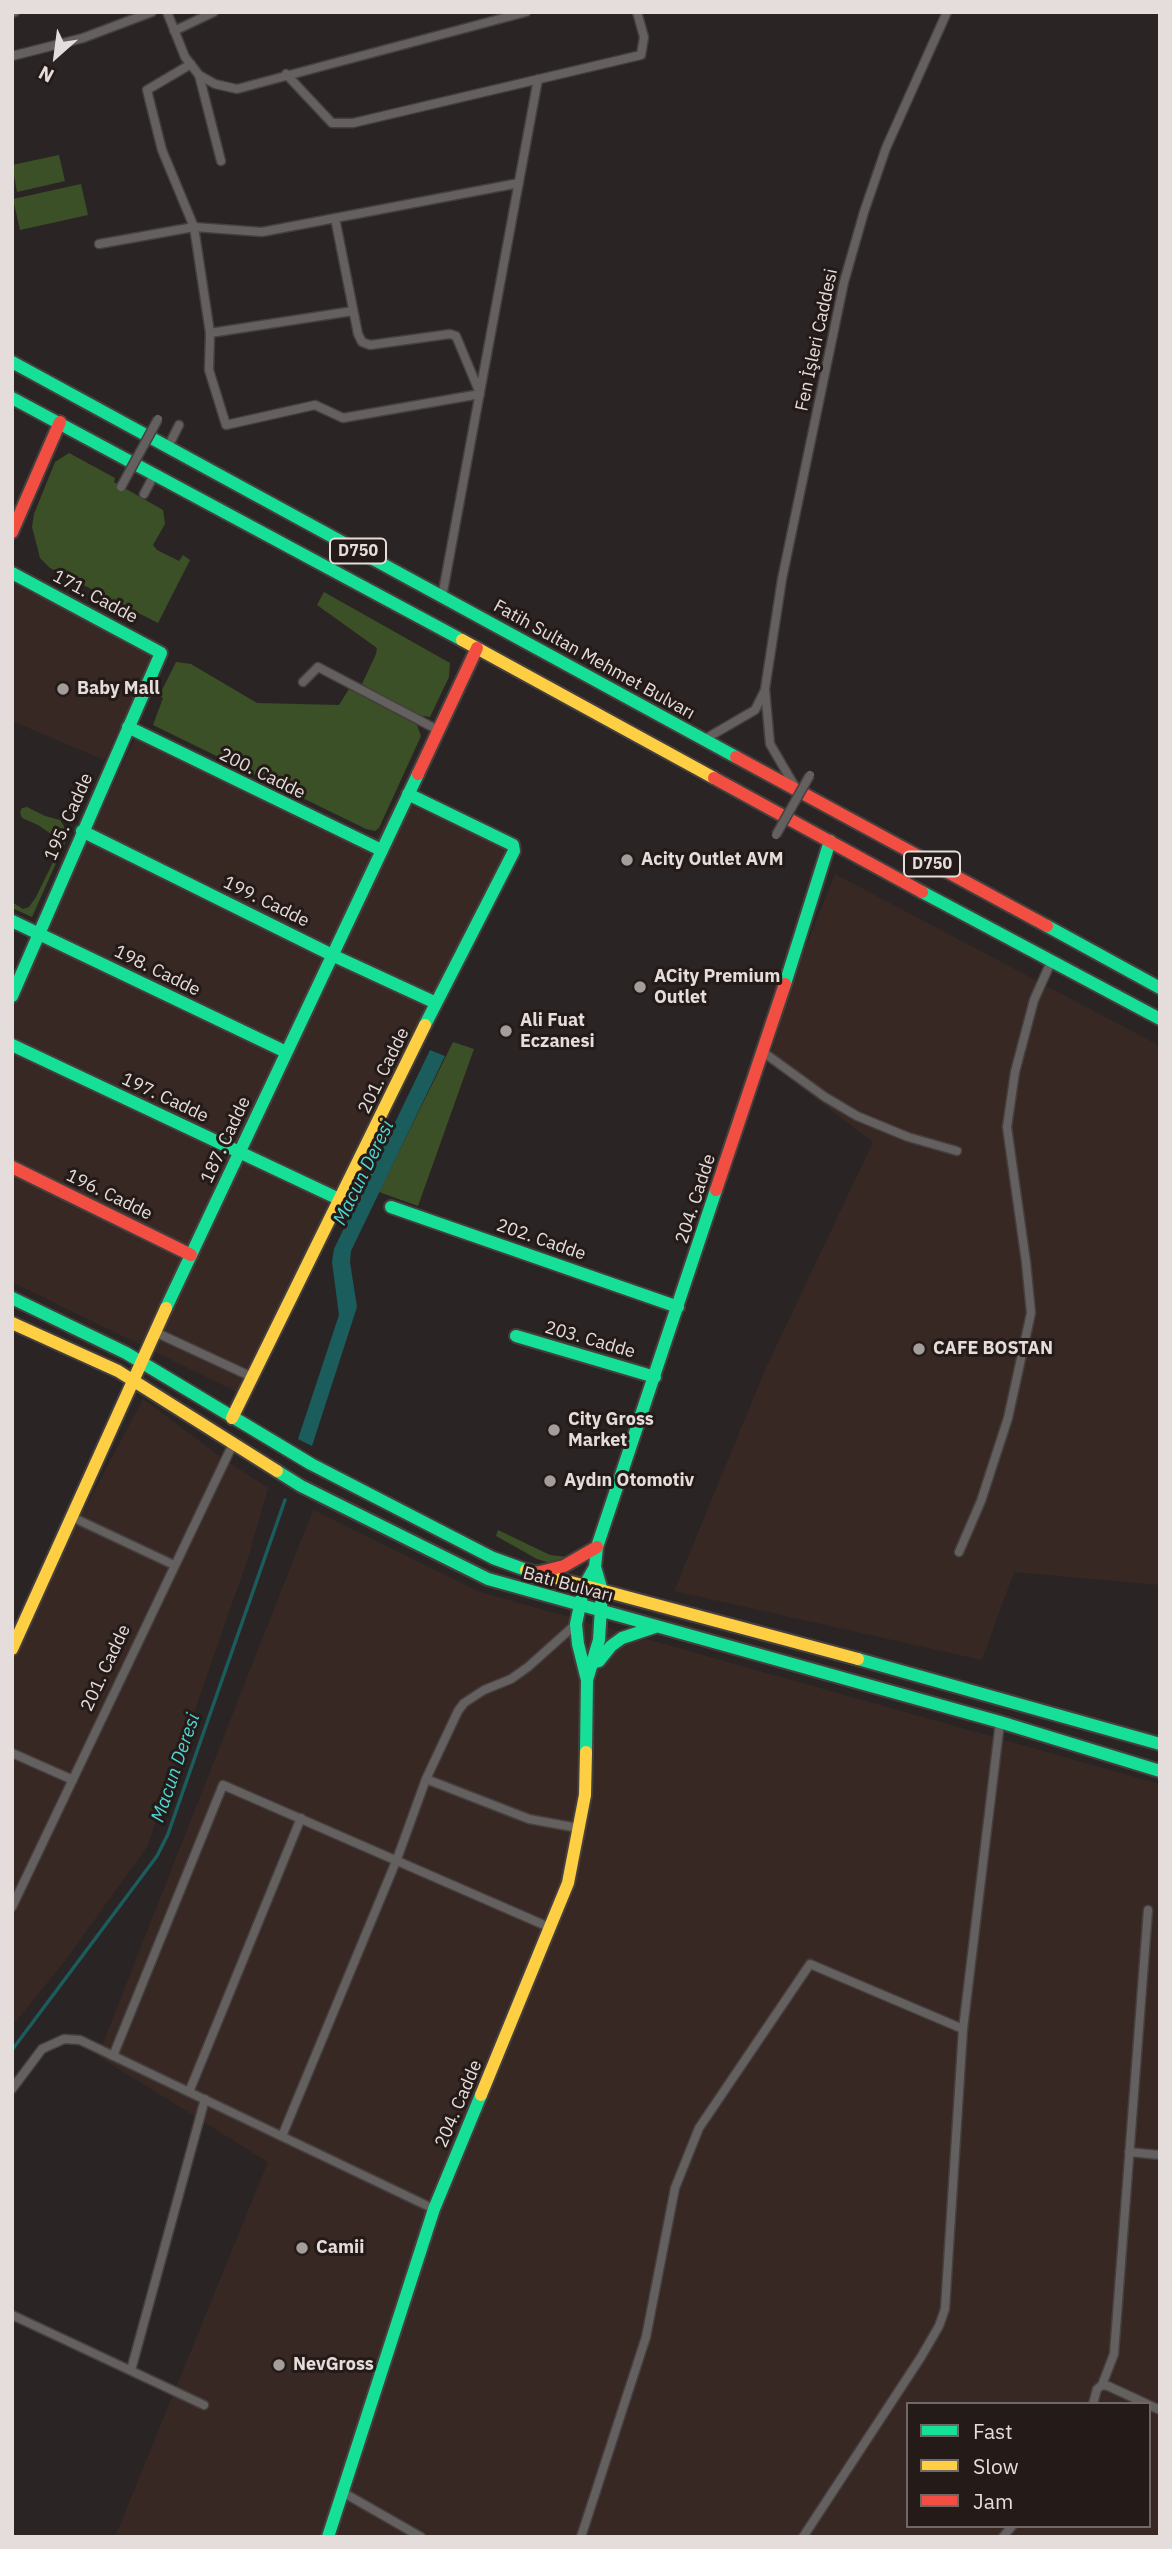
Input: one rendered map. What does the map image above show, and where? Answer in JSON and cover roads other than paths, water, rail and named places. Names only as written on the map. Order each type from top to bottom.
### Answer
[{"type":"main road","name":"Fatih Sultan Mehmet Bulvarı","points":[[12,362],[1160,988]]},
{"type":"main road","name":"D750","points":[[12,398],[1160,1019]]},
{"type":"main road","points":[[12,532],[60,422]]},
{"type":"main road","name":"171. Cadde","points":[[12,573],[162,653]]},
{"type":"main road","name":"187. Cadde","points":[[12,1649],[132,1381],[477,648]]},
{"type":"main road","name":"195. Cadde","points":[[12,996],[162,653]]},
{"type":"main road","name":"200. Cadde","points":[[128,727],[381,850]]},
{"type":"main road","name":"201. Cadde","points":[[232,1418],[515,847],[408,794]]},
{"type":"main road","name":"199. Cadde","points":[[82,831],[436,1003]]},
{"type":"main road","name":"204. Cadde","points":[[587,1680],[599,1640],[603,1591],[595,1567],[597,1547],[763,1052],[830,841]]},
{"type":"main road","name":"198. Cadde","points":[[12,921],[286,1052]]},
{"type":"main road","name":"197. Cadde","points":[[12,1045],[341,1200]]},
{"type":"main road","name":"196. Cadde","points":[[12,1167],[191,1255]]},
{"type":"main road","name":"202. Cadde","points":[[391,1207],[678,1307]]},
{"type":"main road","name":"Batı Bulvarı","points":[[12,1298],[126,1353],[311,1464],[493,1558],[536,1573],[764,1633],[1160,1744]]},
{"type":"main road","name":"Batı Bulvarı","points":[[12,1322],[118,1371],[336,1505],[463,1568],[512,1587],[1000,1722],[1160,1771]]},
{"type":"main road","name":"203. Cadde","points":[[516,1336],[655,1377]]},
{"type":"main road","points":[[536,1573],[564,1566],[597,1547]]},
{"type":"main road","name":"204. Cadde","points":[[328,2537],[434,2209],[568,1883],[585,1795],[587,1680],[576,1624],[584,1586],[595,1567]]},
{"type":"main road","points":[[592,1663],[599,1661],[622,1638],[655,1627]]},
{"type":"street","points":[[12,56],[83,38],[152,12]]},
{"type":"street","points":[[167,12],[174,31],[199,75],[221,161]]},
{"type":"street","points":[[174,31],[214,12]]},
{"type":"street","points":[[199,75],[237,89],[526,12]]},
{"type":"street","points":[[286,74],[332,123],[352,123],[641,55],[644,37],[637,12]]},
{"type":"street","name":"Fen İşleri Caddesi","points":[[765,689],[782,579],[844,282],[886,148],[947,12]]},
{"type":"street","points":[[191,64],[147,90],[162,150],[194,227],[210,333],[209,370],[226,425],[315,405],[344,418],[480,394]]},
{"type":"street","points":[[442,597],[538,79]]},
{"type":"street","points":[[99,244],[194,227],[262,232],[519,183]]},
{"type":"street","points":[[335,218],[358,334],[362,342],[370,345],[450,334],[456,336],[480,394]]},
{"type":"street","points":[[210,333],[353,311]]},
{"type":"street","points":[[121,487],[158,419]]},
{"type":"street","points":[[168,447],[179,425]]},
{"type":"street","points":[[144,494],[155,474]]},
{"type":"street","points":[[303,682],[318,667],[438,730]]},
{"type":"street","points":[[704,740],[755,710],[765,689]]},
{"type":"street","points":[[765,689],[770,744],[797,791]]},
{"type":"street","points":[[776,835],[810,775]]},
{"type":"street","points":[[959,1552],[981,1501],[1008,1418],[1031,1313],[1007,1127],[1014,1072],[1034,1000],[1051,962]]},
{"type":"street","points":[[763,1052],[824,1097],[857,1116],[908,1137],[957,1151]]},
{"type":"street","points":[[155,1332],[252,1377]]},
{"type":"street","name":"201. Cadde","points":[[12,1907],[233,1444]]},
{"type":"street","points":[[72,1517],[174,1565]]},
{"type":"street","points":[[282,2136],[397,1859],[445,1735],[464,1703],[484,1690],[511,1679],[576,1624]]},
{"type":"street","points":[[803,2537],[921,2357],[939,2326],[945,2309],[963,2029],[1000,1722]]},
{"type":"street","points":[[12,1753],[73,1780]]},
{"type":"street","points":[[426,1780],[529,1819],[578,1828]]},
{"type":"street","points":[[113,2056],[223,1785],[551,1928]]},
{"type":"street","points":[[189,2092],[301,1818]]},
{"type":"street","points":[[1094,2402],[1114,2354],[1148,1910]]},
{"type":"street","points":[[581,2537],[646,2337],[675,2188],[699,2128],[810,1964],[963,2029]]},
{"type":"street","points":[[12,2090],[42,2049],[64,2039],[80,2040],[434,2209]]},
{"type":"street","points":[[131,2370],[205,2099]]},
{"type":"street","points":[[1129,2152],[1160,2155]]},
{"type":"street","points":[[12,2315],[204,2405]]},
{"type":"street","points":[[1102,2385],[1144,2402]]},
{"type":"street","points":[[344,2493],[421,2537]]},
{"type":"water","points":[[430,1050],[445,1056],[351,1251],[350,1262],[357,1307],[312,1446],[298,1439],[339,1315],[332,1262],[334,1249]]},
{"type":"waterway","name":"Macun Deresi","points":[[12,2050],[157,1856],[168,1834],[285,1500]]},
{"type":"place","name":"Baby Mall","points":[[63,689]]},
{"type":"place","name":"Acity Outlet AVM","points":[[627,860]]},
{"type":"place","name":"ACity Premium Outlet","points":[[640,987]]},
{"type":"place","name":"Ali Fuat Eczanesi","points":[[506,1031]]},
{"type":"place","name":"CAFE BOSTAN","points":[[919,1349]]},
{"type":"place","name":"City Gross Market","points":[[554,1430]]},
{"type":"place","name":"Aydın Otomotiv","points":[[550,1481]]},
{"type":"place","name":"Camii","points":[[302,2248]]},
{"type":"place","name":"NevGross","points":[[279,2365]]}]
